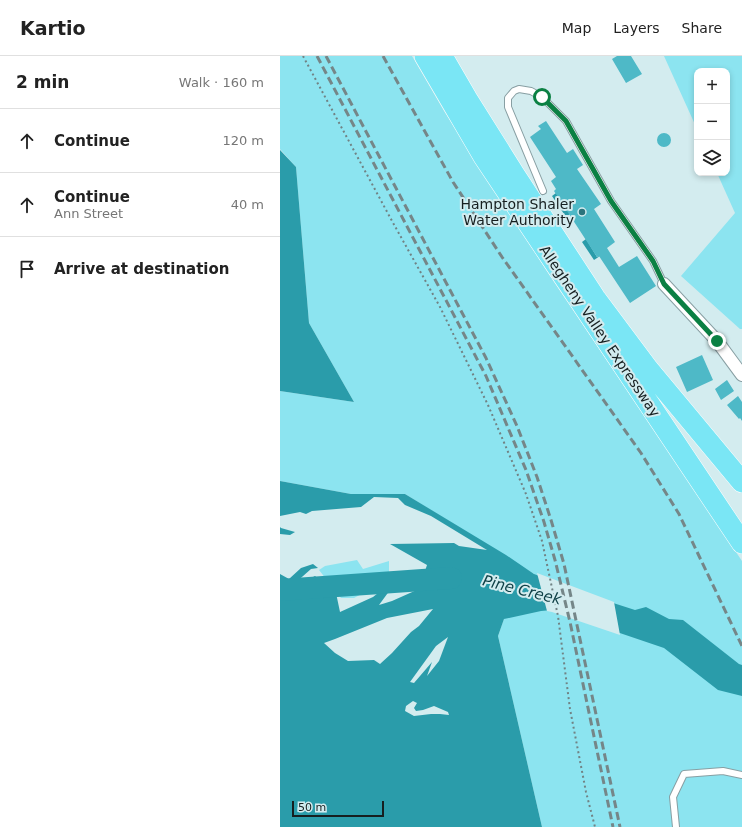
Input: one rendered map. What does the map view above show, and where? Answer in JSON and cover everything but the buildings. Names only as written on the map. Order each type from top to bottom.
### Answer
[{"type":"highway","name":"Allegheny Valley Expressway","points":[[425,56],[484,157],[742,543]]},
{"type":"highway","name":"Allegheny Valley Expressway","points":[[442,56],[506,162],[595,298],[648,369],[742,482]]},
{"type":"highway","points":[[635,383],[698,467],[742,522]]},
{"type":"street","points":[[664,284],[717,341],[742,375]]},
{"type":"lane","points":[[543,191],[508,107],[508,98],[514,91],[520,89],[531,91],[542,97],[566,121],[611,201],[653,261],[664,284]]},
{"type":"lane","points":[[676,827],[674,797],[684,774],[723,771],[742,775]]},
{"type":"path","points":[[303,56],[440,307],[488,405],[526,494],[542,541],[558,616],[570,709],[586,792],[595,827]]},
{"type":"shaded area","points":[[280,56],[412,56],[444,111],[550,276],[742,561],[742,827],[542,827],[498,636],[504,619],[534,574],[405,494],[351,494],[280,481],[280,391],[354,402],[309,323],[296,167],[280,149]]},
{"type":"shaded area","points":[[664,56],[742,56],[742,329],[740,329],[681,276],[735,213],[718,176],[730,176],[730,68],[694,68],[694,122]]},
{"type":"shaded area","points":[[357,560],[363,569],[389,561],[389,575],[369,590],[354,598],[341,598],[319,570],[325,566]]},
{"type":"water","points":[[280,150],[296,167],[309,323],[354,402],[280,391]]},
{"type":"water","points":[[556,193],[570,214],[566,217],[552,196]]},
{"type":"water","points":[[586,239],[597,257],[600,256],[594,260],[582,242]]},
{"type":"water","points":[[280,481],[351,494],[405,494],[506,555],[534,574],[635,610],[646,607],[669,619],[683,620],[742,665],[742,696],[718,690],[664,648],[552,610],[504,619],[498,636],[542,827],[280,827],[280,574],[289,579],[301,568],[313,564],[318,568],[311,569],[294,584],[298,585],[315,576],[336,593],[340,612],[373,597],[401,575],[379,605],[419,589],[427,565],[390,544],[454,543],[459,546],[487,550],[431,516],[405,505],[398,498],[374,497],[361,507],[312,511],[306,514],[300,512],[280,516]],"holes":[[[433,609],[419,626],[411,632],[380,664],[374,660],[348,661],[335,653],[324,643],[387,618]],[[448,637],[439,661],[427,676],[432,662],[414,683],[410,682],[436,646]],[[413,701],[417,703],[414,708],[416,711],[434,706],[448,712],[449,715],[431,714],[414,716],[405,711],[406,706]]]},
{"type":"water","points":[[280,527],[295,532],[290,535],[280,534]]},
{"type":"pier","points":[[537,573],[614,602],[620,635],[547,611]]},
{"type":"waterway","name":"Pine Creek","points":[[280,590],[451,578]]},
{"type":"railway","points":[[317,56],[486,376],[526,470],[555,560],[570,622],[613,827]]},
{"type":"railway","points":[[326,56],[486,358],[517,426],[537,477],[564,564],[620,827]]},
{"type":"railway","points":[[383,56],[453,182],[502,257],[641,453],[679,514],[742,646]]},
{"type":"place","name":"Hampton Shaler Water Authority","points":[[582,212]]},
{"type":"route","points":[[542,97],[566,121],[611,201],[653,261],[664,284],[717,341]]}]
